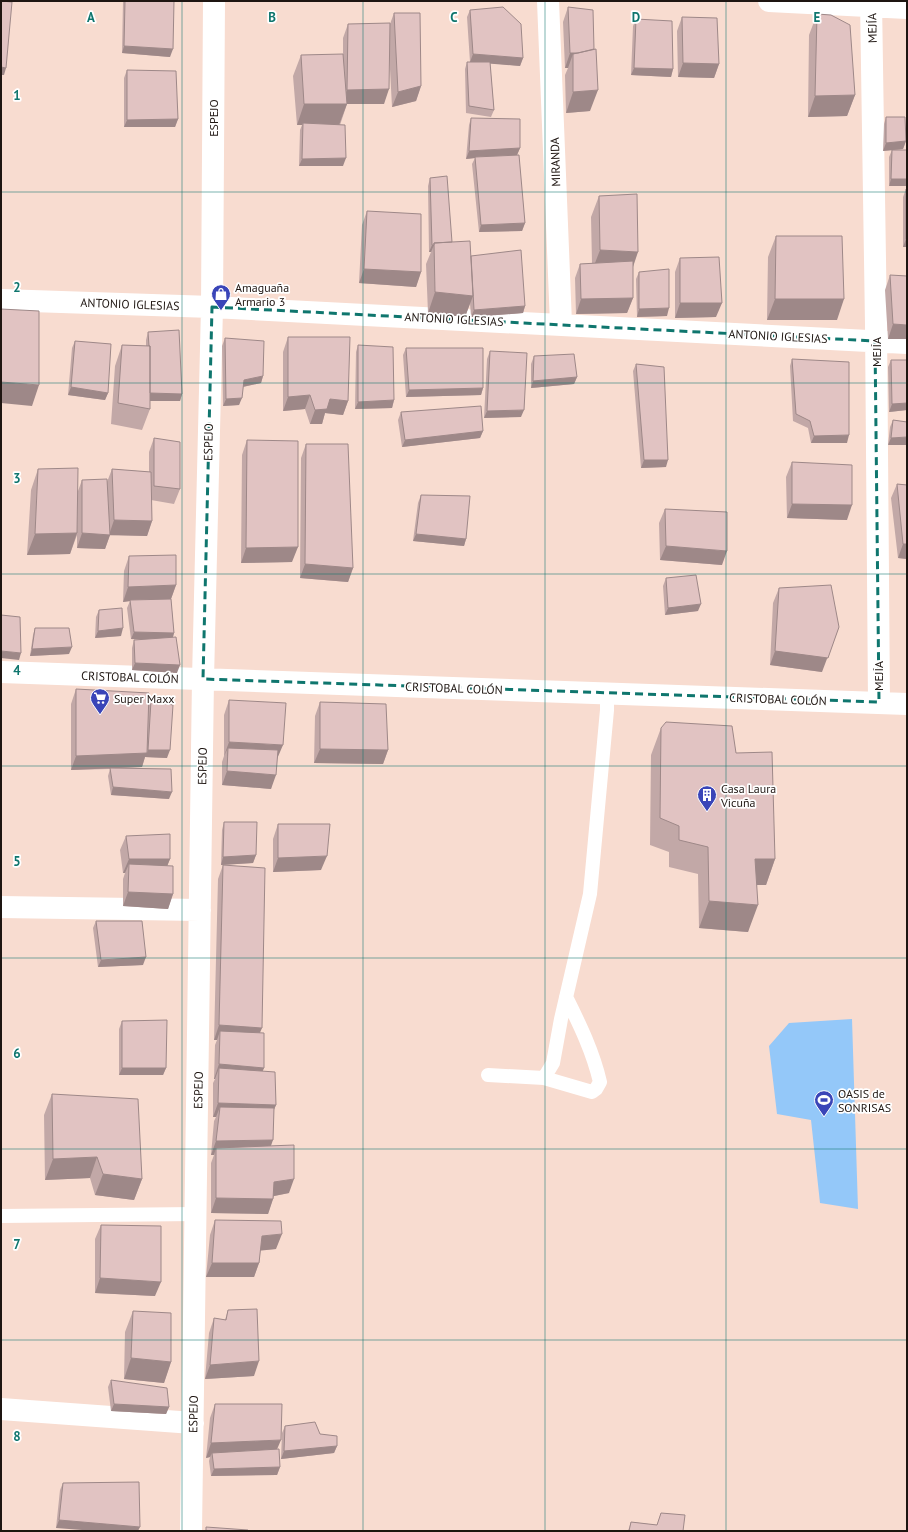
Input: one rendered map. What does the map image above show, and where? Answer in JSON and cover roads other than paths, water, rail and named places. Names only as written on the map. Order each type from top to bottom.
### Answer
[{"type":"street","name":"ESPEJO","points":[[191,1531],[203,679],[212,307],[214,1]]},
{"type":"street","name":"MIRANDA","points":[[548,1],[561,324]]},
{"type":"street","points":[[769,1],[871,4],[907,8]]},
{"type":"street","name":"MEJÍA","points":[[871,4],[879,702]]},
{"type":"street","name":"ANTONIO IGLESIAS","points":[[1,300],[212,307],[907,343]]},
{"type":"street","name":"CRISTOBAL COLÓN","points":[[1,672],[907,704]]},
{"type":"street","points":[[1,907],[200,910]]},
{"type":"street","points":[[1,1409],[193,1423]]},
{"type":"lane","points":[[544,1078],[553,1063],[566,997],[590,894],[607,710],[606,693]]},
{"type":"lane","points":[[488,1075],[544,1078],[592,1092],[596,1089],[600,1082],[596,1065],[566,997]]},
{"type":"lane","points":[[1,1216],[196,1214]]},
{"type":"water","name":"OASIS de SONRISAS","points":[[852,1019],[858,1209],[820,1203],[811,1120],[777,1114],[769,1046],[789,1023]]},
{"type":"place","name":"Amaguaña Armario 3","points":[[221,311]]},
{"type":"place","name":"Super Maxx","points":[[100,715]]},
{"type":"place","name":"Casa Laura Vicuña","points":[[707,812]]},
{"type":"place","name":"OASIS de SONRISAS","points":[[824,1117]]}]
